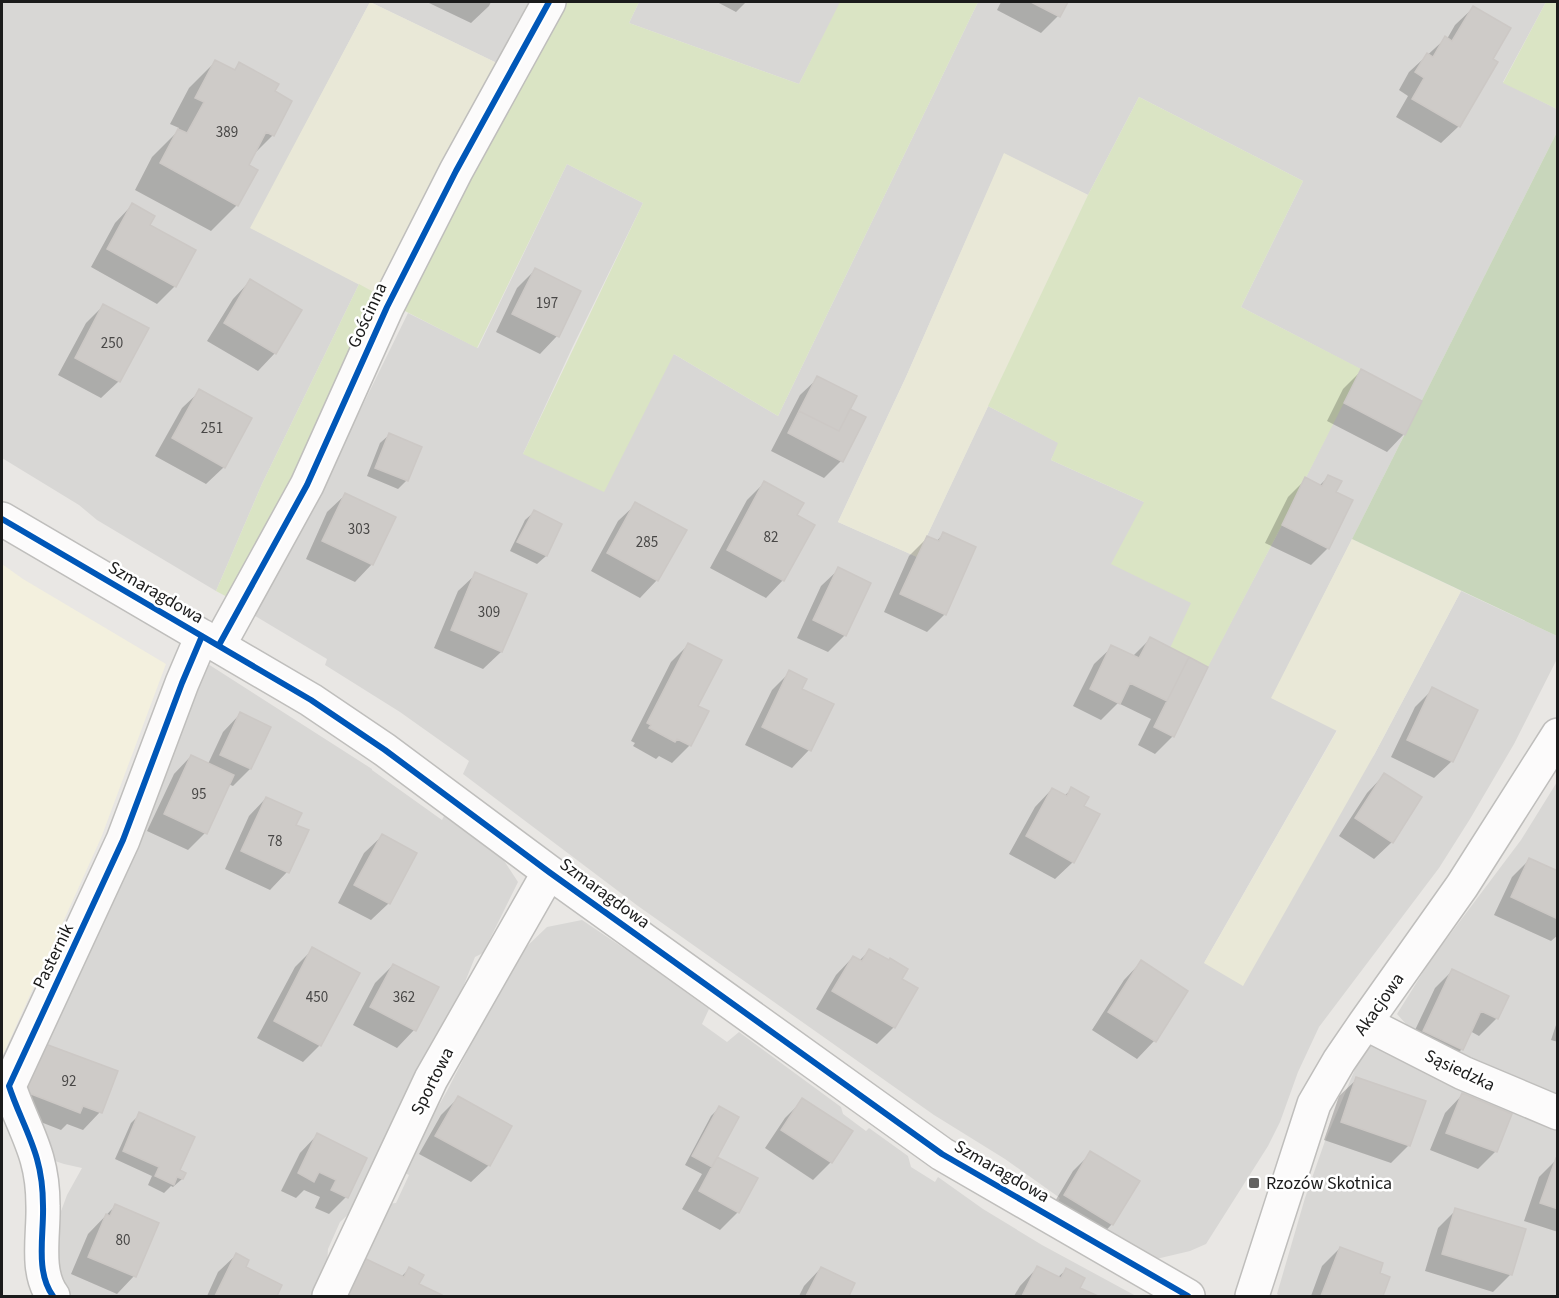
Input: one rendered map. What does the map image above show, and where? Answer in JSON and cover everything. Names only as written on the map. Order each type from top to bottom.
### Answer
[{"type":"street","name":"Gościnna","points":[[211,641],[307,485],[387,307],[451,181],[549,2]]},
{"type":"street","name":"Szmaragdowa","points":[[2,519],[311,700],[385,750],[549,872],[942,1154],[1188,1296]]},
{"type":"street","name":"Pasternik","points":[[53,1296],[45,1276],[41,1248],[43,1206],[38,1161],[9,1086],[123,840],[178,694],[211,641]]},
{"type":"street","name":"Akacjowa","points":[[1251,1296],[1314,1104],[1339,1061],[1462,886],[1557,735]]},
{"type":"street","name":"Sportowa","points":[[329,1296],[431,1079],[549,872]]},
{"type":"street","name":"Sąsiedzka","points":[[1365,1023],[1463,1073],[1557,1113]]},
{"type":"shaded area","points":[[2,2],[370,2],[251,228],[359,284],[262,484],[216,591],[97,520],[79,505],[2,458]]},
{"type":"shaded area","points":[[370,2],[531,2],[499,64]]},
{"type":"shaded area","points":[[639,2],[841,2],[799,84],[629,23]]},
{"type":"shaded area","points":[[978,2],[1546,2],[1503,82],[1557,109],[1557,132],[1272,698],[1337,730],[1204,963],[1374,755],[1461,591],[1557,636],[1557,659],[1514,744],[1439,868],[1319,1027],[1268,1146],[1206,1244],[1190,1251],[1152,1260],[1054,1208],[1060,1198],[1005,1159],[934,1115],[638,906],[463,774],[469,761],[400,712],[325,665],[327,659],[252,614],[320,492],[408,313],[478,348],[567,164],[643,203],[523,454],[674,354],[778,416]],"holes":[[[1139,97],[1303,181],[1241,307],[1360,369],[1208,666],[1191,603],[1144,502],[1051,460],[1059,443],[988,406],[917,557],[838,522],[906,377],[1004,154],[1088,195]]]},
{"type":"shaded area","points":[[2,564],[23,579],[166,664],[101,838],[2,1057]]},
{"type":"shaded area","points":[[208,664],[372,769],[442,820],[444,816],[503,859],[518,882],[483,953],[475,957],[463,987],[462,996],[354,1209],[340,1222],[328,1249],[327,1265],[311,1296],[71,1296],[61,1281],[53,1254],[60,1214],[67,1195],[82,1168],[52,1160],[23,1101],[40,1042]]},
{"type":"shaded area","points":[[1557,782],[1557,1098],[1415,1034],[1397,1014],[1430,961],[1521,840]]},
{"type":"shaded area","points":[[582,920],[709,1009],[702,1024],[727,1042],[739,1032],[841,1107],[843,1114],[866,1131],[869,1128],[908,1156],[911,1167],[935,1182],[938,1177],[983,1209],[1042,1245],[1136,1296],[343,1296],[386,1204],[396,1203],[409,1175],[401,1171],[522,951],[547,927]]},
{"type":"shaded area","points":[[1369,1040],[1557,1126],[1557,1296],[1280,1296],[1277,1294],[1305,1198],[1325,1141]]},
{"type":"green space","points":[[370,2],[499,64],[379,295],[250,228]]},
{"type":"green space","points":[[565,2],[639,2],[629,23],[799,84],[840,2],[978,2],[778,416],[674,354],[604,492],[523,454],[643,203],[567,164],[477,348],[401,309],[447,219]]},
{"type":"green space","points":[[1546,2],[1557,2],[1557,109],[1503,83]]},
{"type":"green space","points":[[1139,97],[1303,181],[1241,307],[1361,369],[1208,667],[1170,648],[1191,603],[1111,564],[1144,502],[1051,460],[1058,443],[988,406],[1088,195]]},
{"type":"green space","points":[[1557,132],[1557,636],[1352,539]]},
{"type":"green space","points":[[1004,153],[1088,195],[917,557],[838,522],[906,377]]},
{"type":"green space","points":[[359,284],[379,295],[334,397],[231,599],[216,591],[262,484]]},
{"type":"green space","points":[[1352,539],[1461,591],[1374,755],[1243,986],[1204,963],[1337,731],[1271,698]]},
{"type":"building","points":[[1031,2],[1068,2],[1060,17]]},
{"type":"building","points":[[1473,6],[1511,28],[1493,59],[1498,62],[1460,127],[1412,99],[1424,78],[1415,72],[1427,53],[1433,57],[1445,36],[1452,41]]},
{"type":"building","points":[[215,60],[235,70],[239,62],[279,84],[275,91],[292,101],[274,136],[266,132],[249,165],[258,170],[238,206],[160,163],[178,129],[187,133],[204,102],[195,98]]},
{"type":"building","points":[[132,203],[155,216],[150,225],[196,250],[176,287],[107,249]]},
{"type":"building","points":[[535,268],[581,291],[559,337],[512,314]]},
{"type":"building","points":[[250,279],[302,310],[276,354],[224,323]]},
{"type":"building","points":[[103,304],[149,328],[120,382],[75,358]]},
{"type":"building","points":[[1361,369],[1422,401],[1405,435],[1344,403]]},
{"type":"building","points":[[817,376],[857,396],[839,431],[799,411]]},
{"type":"building","points":[[199,389],[252,418],[225,468],[172,438]]},
{"type":"building","points":[[850,409],[866,417],[843,462],[788,433],[799,411],[839,431]]},
{"type":"building","points":[[389,433],[422,447],[408,481],[375,468]]},
{"type":"building","points":[[1328,475],[1342,481],[1336,492],[1353,500],[1329,549],[1282,525],[1305,477],[1322,486]]},
{"type":"building","points":[[764,481],[804,503],[797,515],[815,525],[784,581],[727,550]]},
{"type":"building","points":[[345,493],[396,517],[373,565],[322,541]]},
{"type":"building","points":[[635,502],[687,530],[658,581],[607,553]]},
{"type":"building","points":[[534,510],[562,524],[547,556],[517,542]]},
{"type":"building","points":[[943,532],[976,547],[946,615],[900,594],[927,536],[939,541]]},
{"type":"building","points":[[838,567],[871,583],[846,636],[813,620]]},
{"type":"building","points":[[475,572],[527,594],[502,652],[451,630]]},
{"type":"building","points":[[1150,637],[1189,657],[1167,701],[1130,683],[1120,704],[1090,689],[1111,645],[1139,658]]},
{"type":"building","points":[[688,643],[722,660],[698,706],[709,711],[691,746],[677,739],[675,742],[649,728],[651,725],[647,723]]},
{"type":"building","points":[[1189,657],[1208,667],[1174,737],[1154,727]]},
{"type":"building","points":[[789,670],[807,679],[802,689],[834,704],[811,751],[762,727]]},
{"type":"building","points":[[1432,687],[1478,710],[1453,762],[1407,740]]},
{"type":"building","points":[[240,712],[271,727],[251,769],[220,755]]},
{"type":"building","points":[[191,755],[234,775],[207,834],[164,814]]},
{"type":"building","points":[[1384,773],[1422,797],[1393,843],[1355,818]]},
{"type":"building","points":[[1071,787],[1089,797],[1084,806],[1100,814],[1074,863],[1026,836],[1052,788],[1067,796]]},
{"type":"building","points":[[266,797],[302,813],[296,825],[309,830],[289,873],[241,851]]},
{"type":"building","points":[[382,834],[417,853],[390,904],[354,885]]},
{"type":"building","points":[[1529,858],[1558,871],[1558,919],[1511,897]]},
{"type":"building","points":[[312,947],[360,973],[321,1046],[274,1021]]},
{"type":"building","points":[[869,949],[908,969],[902,979],[918,988],[895,1028],[832,991],[853,956],[862,961]]},
{"type":"building","points":[[1141,960],[1188,991],[1156,1042],[1108,1012]]},
{"type":"building","points":[[393,964],[439,987],[416,1031],[370,1007]]},
{"type":"building","points":[[1452,969],[1509,996],[1498,1019],[1481,1011],[1463,1050],[1423,1031]]},
{"type":"building","points":[[40,1042],[118,1071],[102,1113],[83,1106],[80,1113],[21,1090]]},
{"type":"building","points":[[1356,1077],[1426,1101],[1410,1146],[1341,1122]]},
{"type":"building","points":[[1462,1093],[1512,1114],[1497,1152],[1446,1133]]},
{"type":"building","points":[[458,1096],[512,1126],[490,1166],[435,1136]]},
{"type":"building","points":[[802,1098],[853,1131],[832,1163],[781,1130]]},
{"type":"building","points":[[719,1106],[739,1117],[712,1167],[692,1156]]},
{"type":"building","points":[[139,1112],[195,1137],[180,1170],[186,1173],[183,1179],[177,1177],[174,1185],[155,1176],[159,1167],[123,1151]]},
{"type":"building","points":[[317,1133],[367,1158],[348,1198],[331,1190],[336,1180],[319,1172],[314,1182],[298,1173]]},
{"type":"building","points":[[1090,1151],[1140,1181],[1113,1225],[1064,1195]]},
{"type":"building","points":[[717,1157],[758,1178],[739,1213],[699,1191]]},
{"type":"building","points":[[1556,1158],[1558,1159],[1558,1209],[1540,1203]]},
{"type":"building","points":[[115,1204],[159,1223],[136,1277],[88,1257],[106,1214],[110,1216]]},
{"type":"building","points":[[1455,1208],[1526,1229],[1512,1275],[1442,1254]]},
{"type":"building","points":[[1340,1247],[1383,1263],[1380,1273],[1390,1277],[1383,1296],[1321,1296]]},
{"type":"building","points":[[236,1253],[249,1260],[246,1267],[282,1285],[277,1296],[215,1296]]},
{"type":"building","points":[[364,1258],[404,1277],[409,1267],[424,1275],[419,1284],[442,1295],[352,1296],[347,1294]]},
{"type":"building","points":[[1037,1266],[1061,1278],[1066,1268],[1085,1278],[1080,1288],[1098,1296],[1022,1296]]},
{"type":"building","points":[[821,1267],[855,1283],[849,1296],[806,1296]]},
{"type":"cycle path","points":[[219,645],[307,485],[387,307],[456,171],[549,2]]},
{"type":"cycle path","points":[[2,519],[311,700],[385,750],[549,872],[942,1154],[1188,1296]]},
{"type":"cycle path","points":[[53,1296],[47,1286],[42,1264],[43,1200],[40,1170],[9,1086],[123,840],[202,636]]},
{"type":"place","name":"Rzozów Skotnica","points":[[1254,1183]]}]
